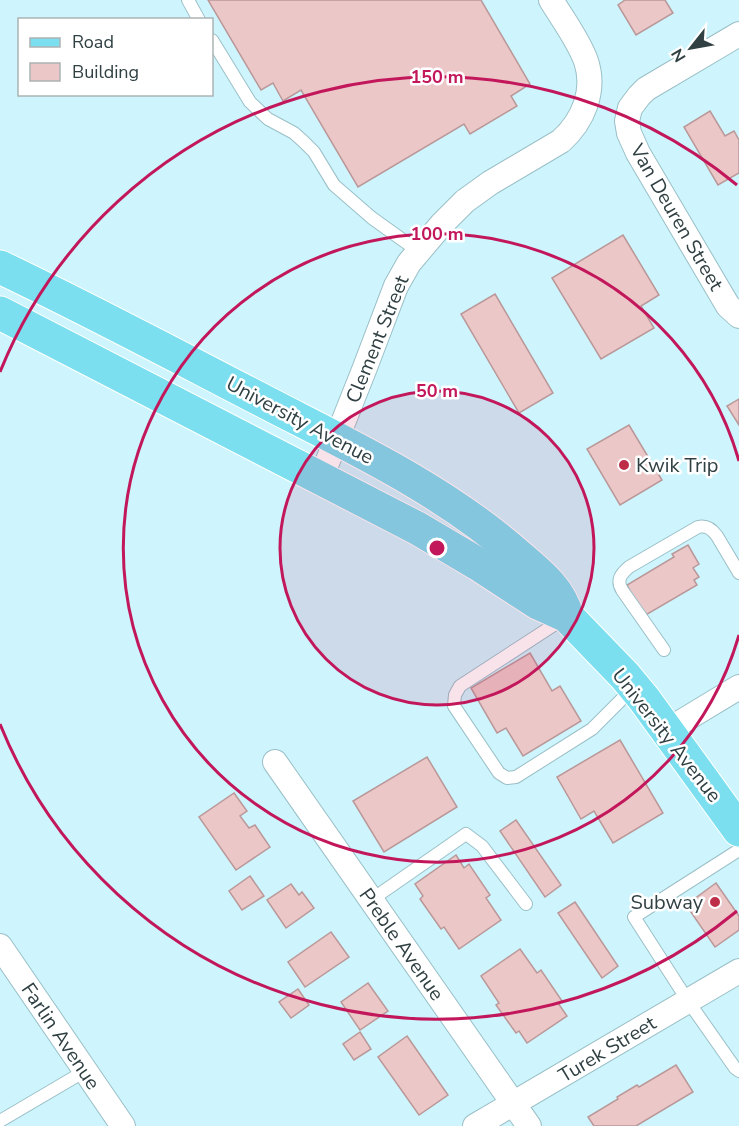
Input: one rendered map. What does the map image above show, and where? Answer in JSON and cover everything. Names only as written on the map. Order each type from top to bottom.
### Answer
[{"type":"main road","name":"University Avenue","points":[[0,267],[89,310],[336,440],[423,487],[481,525],[547,581],[560,599],[567,616],[634,687],[731,813]]},
{"type":"main road","name":"University Avenue","points":[[0,312],[424,532],[527,597],[567,616]]},
{"type":"street","name":"Clement Street","points":[[321,478],[396,286],[418,251],[465,201],[490,183],[561,141],[581,116],[589,89],[587,66],[582,52],[551,0]]},
{"type":"street","name":"Van Deuren Street","points":[[739,34],[646,89],[632,104],[628,113],[628,129],[638,153],[728,306],[739,316]]},
{"type":"street","points":[[668,730],[739,687]]},
{"type":"street","name":"Preble Avenue","points":[[275,762],[529,1126]]},
{"type":"street","name":"Farlin Avenue","points":[[2,954],[123,1126]]},
{"type":"street","name":"Turek Street","points":[[475,1126],[739,970]]},
{"type":"lane","points":[[188,0],[198,18]]},
{"type":"lane","points":[[213,42],[250,102],[268,119],[294,133],[304,142],[314,152],[334,185],[372,218],[418,251]]},
{"type":"lane","points":[[664,650],[622,591],[619,582],[621,575],[629,567],[701,526],[713,531],[739,573]]},
{"type":"lane","points":[[567,616],[460,686],[455,695],[454,706],[499,773],[507,778],[516,777],[592,729],[634,687]]},
{"type":"lane","points":[[370,900],[466,834],[482,846],[526,904]]},
{"type":"lane","points":[[739,850],[633,917],[687,1001],[739,1071]]},
{"type":"lane","points":[[0,1121],[85,1071]]},
{"type":"building","points":[[208,0],[481,0],[530,84],[511,96],[517,106],[470,134],[464,124],[358,187],[301,90],[283,101],[273,83],[261,90]]},
{"type":"building","points":[[625,0],[665,0],[673,13],[636,35],[618,5]]},
{"type":"building","points":[[710,111],[725,136],[734,131],[739,140],[739,173],[718,185],[684,127]]},
{"type":"building","points":[[623,235],[659,295],[641,306],[654,328],[601,359],[552,278]]},
{"type":"building","points":[[495,294],[553,393],[519,413],[461,314]]},
{"type":"building","points":[[739,399],[739,425],[727,406]]},
{"type":"building","name":"Kwik Trip","points":[[629,425],[662,480],[620,505],[587,449]]},
{"type":"building","points":[[688,545],[699,564],[693,568],[699,577],[694,580],[697,585],[644,616],[627,585],[674,557],[672,554]]},
{"type":"building","points":[[530,653],[552,691],[560,686],[581,721],[523,756],[506,728],[497,733],[471,688]]},
{"type":"building","points":[[620,740],[663,813],[613,843],[594,811],[581,819],[557,777]]},
{"type":"building","points":[[427,757],[457,807],[384,852],[353,801]]},
{"type":"building","points":[[234,793],[247,811],[240,816],[249,828],[255,825],[270,847],[236,870],[199,817]]},
{"type":"building","points":[[516,820],[561,885],[545,897],[500,831]]},
{"type":"building","points":[[456,855],[464,868],[469,864],[490,895],[486,898],[501,920],[459,949],[444,927],[441,929],[420,899],[423,896],[415,884]]},
{"type":"building","points":[[250,876],[264,896],[242,910],[229,891]]},
{"type":"building","points":[[716,883],[739,916],[739,930],[715,947],[686,905]]},
{"type":"building","points":[[291,884],[299,895],[302,892],[314,908],[286,928],[267,900]]},
{"type":"building","points":[[575,902],[618,966],[602,978],[558,913]]},
{"type":"building","points":[[331,932],[349,957],[305,987],[288,962]]},
{"type":"building","points":[[520,949],[537,973],[541,970],[562,1001],[558,1003],[567,1016],[527,1043],[519,1031],[516,1033],[496,1005],[499,1003],[481,976]]},
{"type":"building","points":[[368,983],[388,1011],[360,1030],[341,1002]]},
{"type":"building","points":[[298,989],[309,1005],[291,1018],[279,1002]]},
{"type":"building","points":[[360,1032],[371,1049],[354,1060],[343,1044]]},
{"type":"building","points":[[407,1036],[448,1095],[419,1115],[378,1057]]},
{"type":"building","points":[[676,1065],[693,1092],[636,1126],[594,1126],[588,1117],[637,1085],[639,1087]]},
{"type":"place","name":"Kwik Trip","points":[[624,465]]},
{"type":"place","name":"Subway","points":[[715,902]]}]
